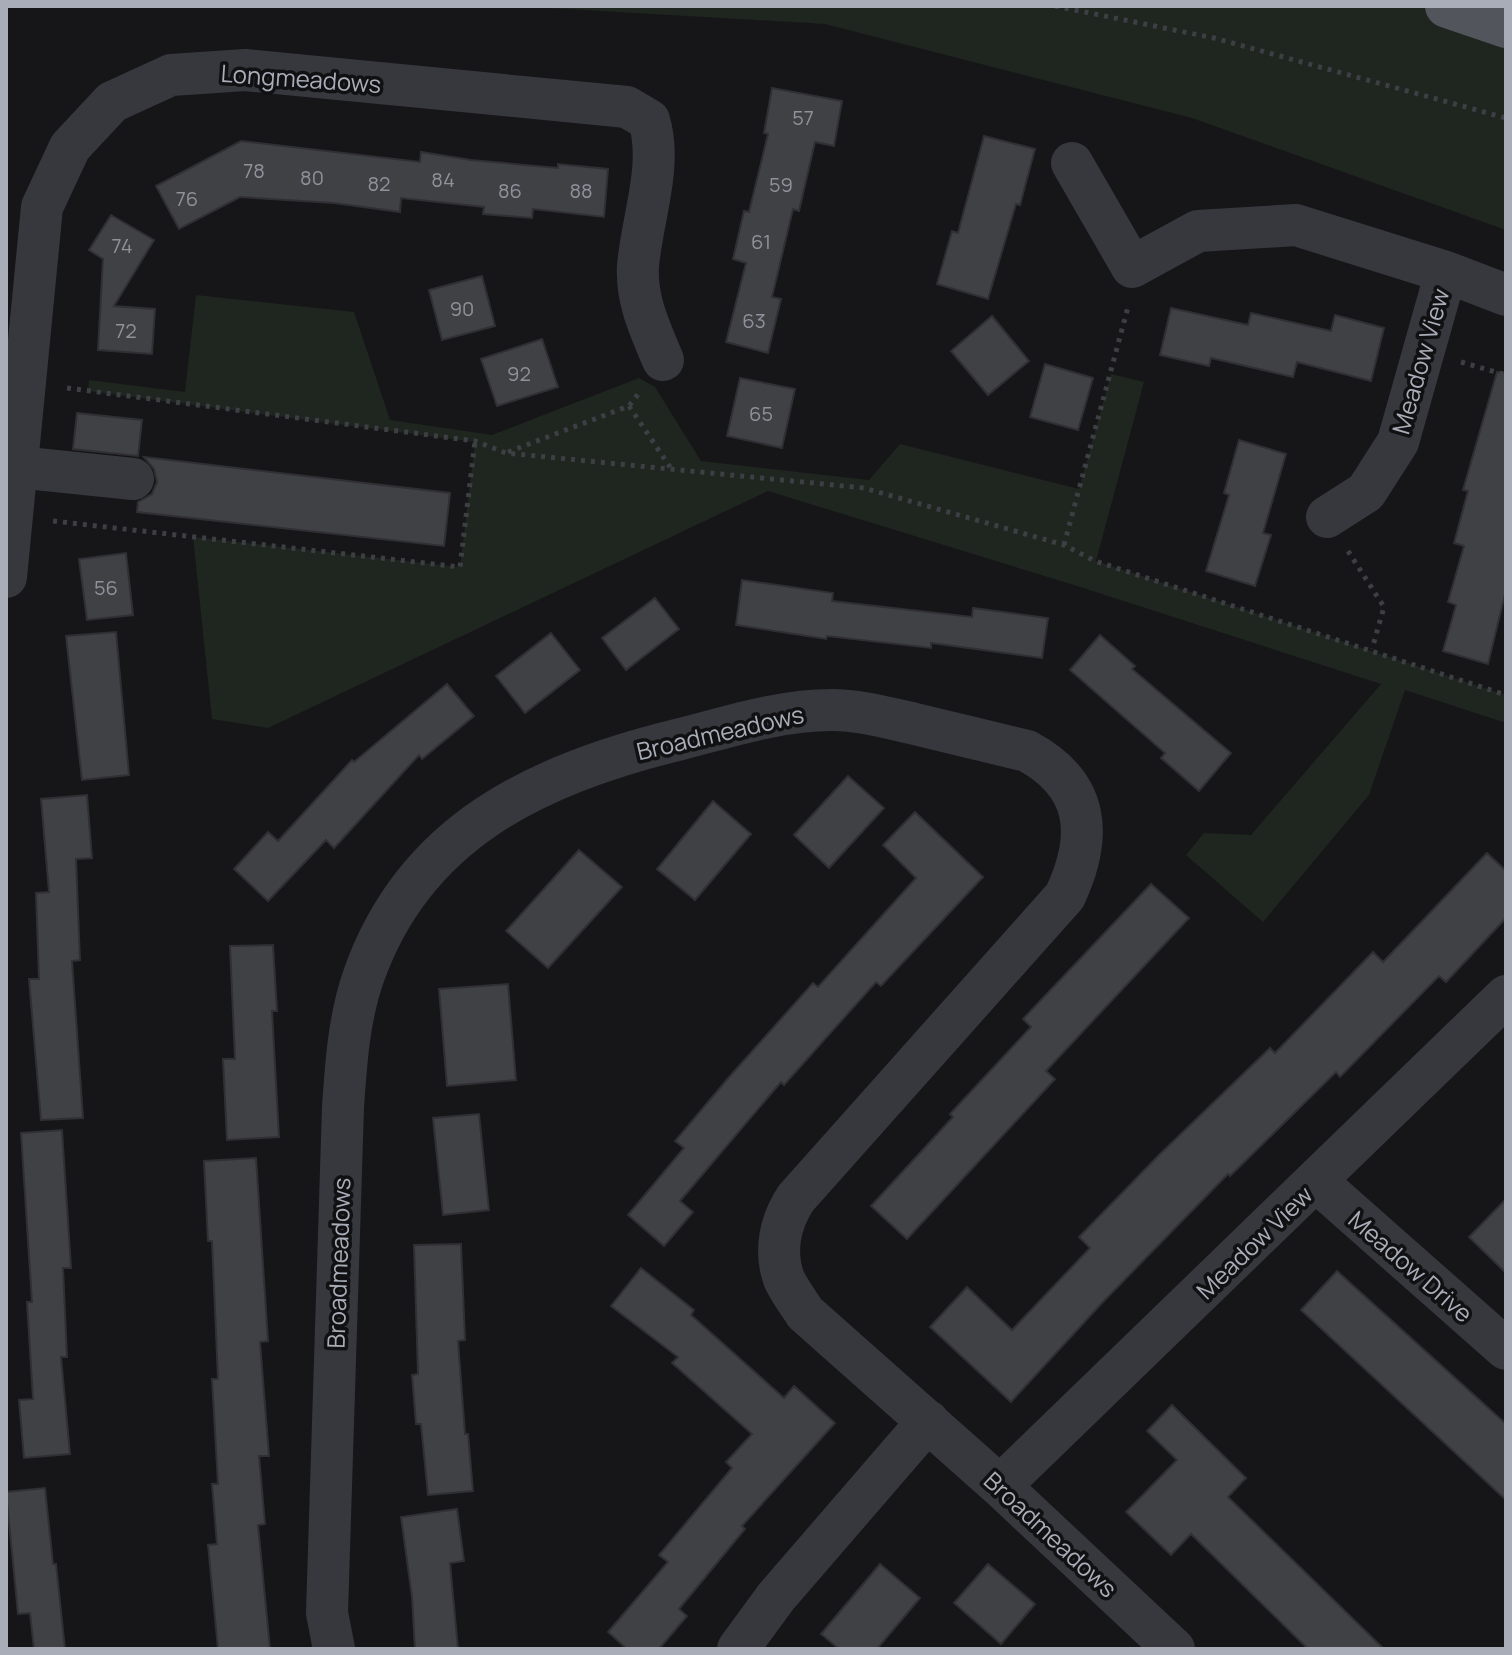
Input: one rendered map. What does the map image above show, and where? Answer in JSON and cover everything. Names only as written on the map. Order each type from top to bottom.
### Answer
[{"type":"main road","points":[[1447,6],[1506,26]]},
{"type":"street","name":"Longmeadows","points":[[6,577],[42,207],[70,147],[112,102],[171,75],[245,70],[627,107],[649,120],[656,142],[638,268],[642,311],[663,360]]},
{"type":"street","points":[[1072,163],[1132,267]]},
{"type":"street","name":"Meadow View","points":[[1132,267],[1198,231],[1296,225],[1446,272],[1506,295]]},
{"type":"street","name":"Meadow View","points":[[1327,517],[1366,492],[1398,442],[1446,272]]},
{"type":"street","points":[[17,467],[133,479]]},
{"type":"street","name":"Broadmeadows","points":[[334,1649],[327,1613],[343,1107],[349,1038],[363,976],[392,914],[433,860],[479,819],[550,781],[639,749],[787,713],[834,710],[880,716],[1027,751],[1047,762],[1064,780],[1080,805],[1081,844],[1078,869],[1065,896],[810,1182],[783,1217],[779,1248],[784,1279],[805,1313],[1000,1486],[1174,1649]]},
{"type":"street","name":"Meadow View","points":[[1000,1486],[1506,996]]},
{"type":"street","name":"Meadow Drive","points":[[1317,1182],[1506,1349]]},
{"type":"street","points":[[738,1649],[776,1597],[928,1421]]},
{"type":"path","points":[[1055,6],[1214,38],[1506,118]]},
{"type":"path","points":[[1064,545],[1128,307],[1132,267]]},
{"type":"path","points":[[506,453],[629,406],[663,360]]},
{"type":"path","points":[[25,383],[475,441],[506,453],[864,488],[1064,545],[1095,561],[1506,695]]},
{"type":"path","points":[[629,406],[670,467]]},
{"type":"path","points":[[12,516],[460,567],[475,441]]},
{"type":"path","points":[[1327,517],[1384,607],[1372,649]]},
{"type":"shaded area","points":[[516,6],[1447,6],[1506,26],[1506,230],[1192,118],[825,24]]},
{"type":"shaded area","points":[[196,295],[354,312],[390,420],[492,435],[639,378],[655,387],[701,461],[869,480],[900,444],[1079,489],[1111,374],[1144,382],[1096,561],[1506,695],[1506,723],[1405,690],[1369,795],[1263,922],[1186,855],[1204,833],[1251,835],[1381,684],[768,491],[268,728],[212,719],[193,537],[460,567],[475,442],[88,391],[89,380],[185,392]]},
{"type":"building","points":[[772,88],[842,101],[834,146],[815,142],[799,211],[793,209],[772,297],[781,299],[768,353],[726,342],[746,263],[733,259],[744,211],[749,212],[768,134],[764,133]]},
{"type":"building","points":[[984,136],[1035,149],[1020,205],[1016,204],[988,299],[937,284],[952,231],[958,233]]},
{"type":"building","points":[[241,141],[420,162],[421,152],[558,168],[558,164],[608,169],[604,217],[533,209],[532,218],[483,214],[484,207],[401,198],[400,212],[334,203],[240,197],[179,229],[156,186]]},
{"type":"building","points":[[111,215],[154,240],[114,306],[155,309],[152,354],[98,350],[103,259],[89,250]]},
{"type":"building","points":[[482,276],[495,326],[442,340],[429,290]]},
{"type":"building","points":[[1171,308],[1248,325],[1251,313],[1331,331],[1335,315],[1384,328],[1371,381],[1297,362],[1293,377],[1211,358],[1209,366],[1160,355]]},
{"type":"building","points":[[992,316],[1029,361],[988,395],[951,351]]},
{"type":"building","points":[[542,339],[558,387],[497,406],[481,359]]},
{"type":"building","points":[[1045,364],[1093,378],[1078,430],[1030,417]]},
{"type":"building","points":[[1497,372],[1506,373],[1506,590],[1488,664],[1443,651],[1456,605],[1448,602],[1464,546],[1454,543],[1468,491],[1463,490]]},
{"type":"building","points":[[740,378],[795,389],[782,448],[727,436]]},
{"type":"building","points":[[77,413],[142,420],[138,456],[73,449]]},
{"type":"building","points":[[1239,440],[1286,454],[1263,533],[1271,535],[1255,586],[1206,571],[1229,495],[1224,493]]},
{"type":"building","points":[[144,457],[450,493],[444,546],[137,512],[138,502],[152,494],[157,482],[154,469]]},
{"type":"building","points":[[126,553],[133,615],[87,620],[79,559]]},
{"type":"building","points":[[742,580],[833,593],[832,601],[972,617],[973,608],[1048,618],[1042,658],[931,643],[931,648],[827,636],[826,639],[736,625]]},
{"type":"building","points":[[655,598],[679,629],[626,670],[602,638]]},
{"type":"building","points":[[116,632],[129,775],[82,780],[66,636]]},
{"type":"building","points":[[551,633],[580,670],[525,713],[496,676]]},
{"type":"building","points":[[1100,635],[1135,666],[1132,669],[1231,753],[1199,791],[1161,758],[1165,753],[1070,670]]},
{"type":"building","points":[[447,684],[474,716],[422,759],[419,755],[334,848],[326,840],[268,901],[234,869],[268,832],[278,841],[352,760],[354,762]]},
{"type":"building","points":[[848,776],[884,808],[829,868],[794,835]]},
{"type":"building","points":[[87,795],[92,858],[76,859],[80,960],[72,961],[83,1118],[41,1120],[29,979],[39,979],[36,893],[49,892],[41,799]]},
{"type":"building","points":[[713,801],[751,834],[695,900],[657,869]]},
{"type":"building","points":[[915,812],[983,877],[881,986],[876,982],[784,1085],[781,1082],[680,1201],[693,1212],[664,1246],[628,1215],[684,1148],[675,1141],[730,1076],[813,983],[818,987],[916,878],[883,845]]},
{"type":"building","points":[[579,850],[622,887],[548,968],[506,931]]},
{"type":"building","points":[[1487,853],[1506,871],[1506,918],[1446,982],[1439,976],[1340,1077],[1336,1072],[1230,1176],[1228,1174],[1011,1402],[930,1327],[967,1287],[1012,1330],[1090,1248],[1079,1237],[1159,1155],[1270,1048],[1275,1053],[1373,952],[1383,962]]},
{"type":"building","points":[[1151,884],[1189,918],[1046,1071],[1055,1079],[907,1239],[871,1206],[953,1117],[950,1114],[1031,1027],[1023,1019]]},
{"type":"building","points":[[273,945],[277,1011],[272,1011],[279,1137],[227,1140],[223,1059],[235,1059],[230,946]]},
{"type":"building","points":[[508,984],[516,1080],[447,1086],[439,989]]},
{"type":"building","points":[[479,1114],[489,1210],[443,1215],[433,1118]]},
{"type":"building","points":[[62,1130],[71,1268],[63,1268],[67,1357],[61,1357],[70,1454],[24,1458],[19,1400],[33,1399],[27,1302],[32,1302],[21,1133]]},
{"type":"building","points":[[256,1158],[268,1341],[260,1342],[269,1456],[259,1456],[265,1524],[258,1525],[270,1649],[218,1649],[208,1545],[217,1544],[212,1484],[218,1484],[212,1379],[218,1379],[212,1241],[208,1241],[204,1161]]},
{"type":"building","points":[[1506,1199],[1506,1273],[1469,1237]]},
{"type":"building","points":[[461,1244],[465,1340],[458,1341],[473,1491],[428,1495],[421,1424],[416,1424],[412,1375],[418,1374],[414,1245]]},
{"type":"building","points":[[641,1268],[694,1310],[691,1315],[784,1398],[794,1386],[835,1423],[742,1526],[745,1529],[679,1609],[687,1616],[659,1649],[627,1649],[608,1632],[668,1562],[659,1555],[732,1468],[726,1462],[752,1434],[672,1363],[678,1357],[611,1306]]},
{"type":"building","points":[[1337,1271],[1506,1424],[1506,1500],[1301,1310]]},
{"type":"building","points":[[1172,1405],[1246,1478],[1228,1497],[1384,1649],[1308,1649],[1191,1534],[1171,1555],[1126,1512],[1177,1460],[1147,1431]]},
{"type":"building","points":[[45,1488],[65,1649],[34,1649],[30,1613],[18,1614],[6,1492]]},
{"type":"building","points":[[457,1509],[464,1561],[450,1563],[458,1649],[415,1649],[412,1597],[401,1517]]},
{"type":"building","points":[[880,1564],[920,1598],[877,1649],[839,1649],[821,1634]]},
{"type":"building","points":[[988,1564],[1035,1604],[1001,1644],[954,1603]]}]
